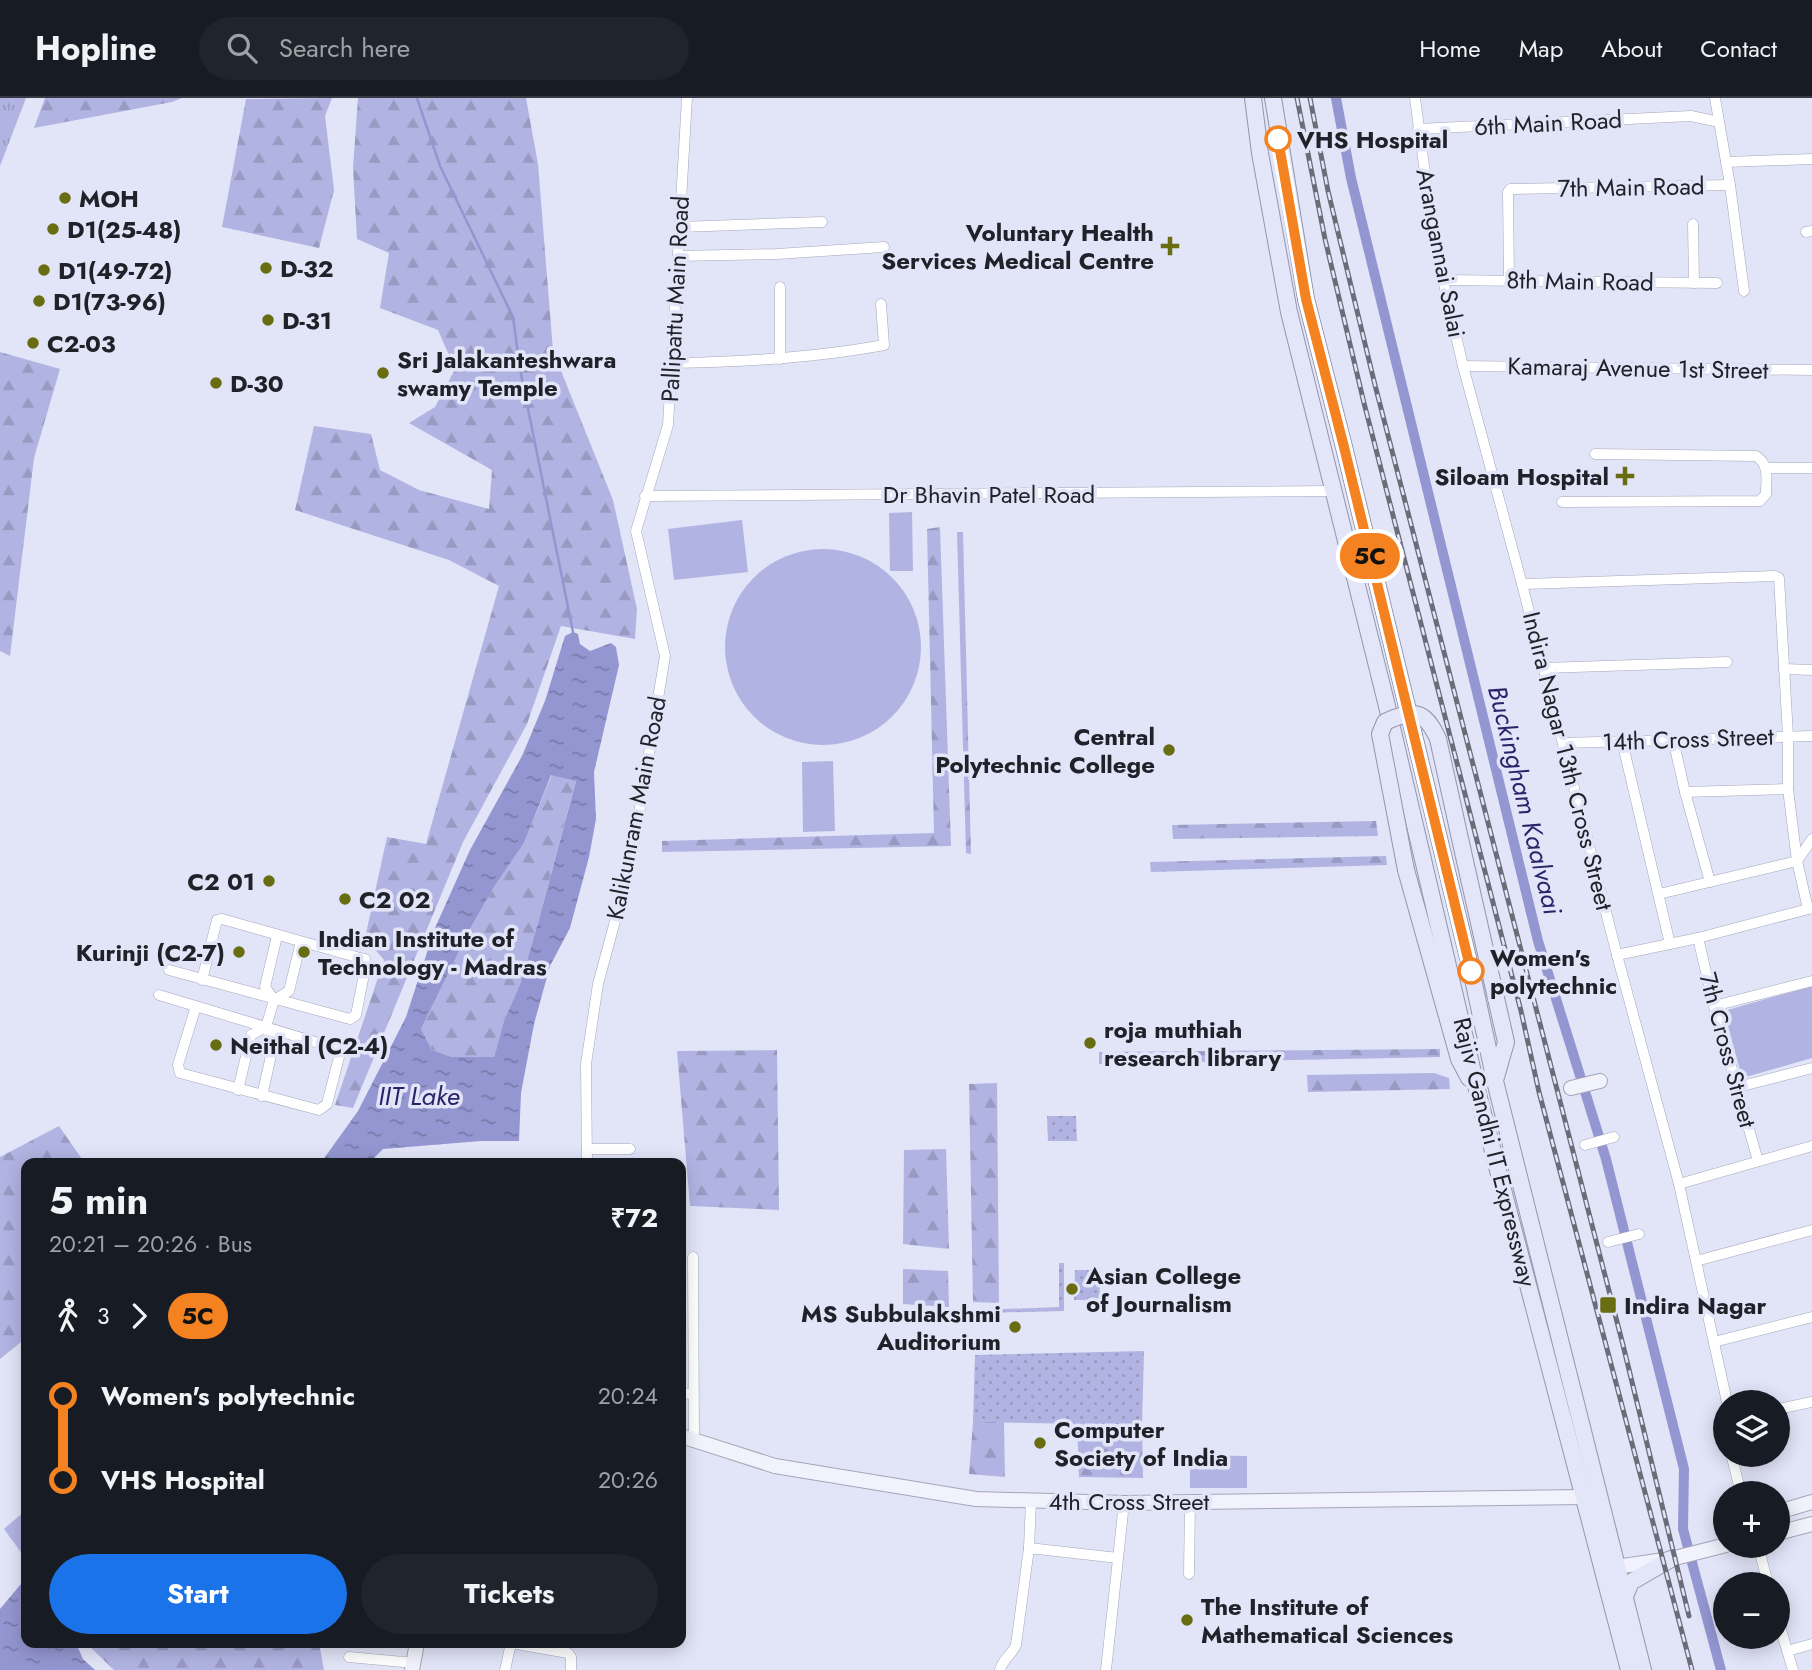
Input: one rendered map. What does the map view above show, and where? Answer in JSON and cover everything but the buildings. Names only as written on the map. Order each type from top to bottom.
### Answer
[{"type":"main road","name":"Rajiv Gandhi IT Expressway","points":[[1253,98],[1260,153],[1289,312],[1386,702],[1479,1098],[1585,1497],[1610,1567],[1625,1597],[1643,1670]]},
{"type":"main road","name":"Rajiv Gandhi IT Expressway","points":[[1273,98],[1306,299],[1471,970],[1494,1081],[1610,1567],[1629,1670]]},
{"type":"main road","points":[[1479,1098],[1459,1059],[1406,870],[1380,734],[1385,722],[1402,714],[1418,713],[1431,723],[1438,739],[1506,1042],[1494,1081]]},
{"type":"main road","points":[[1625,1597],[1631,1582],[1671,1559]]},
{"type":"street","name":"Pallipattu Main Road","points":[[645,496],[668,425],[687,98]]},
{"type":"street","name":"Arangannai Salai","points":[[1415,98],[1443,279],[1463,366]]},
{"type":"street","points":[[1715,98],[1730,185]]},
{"type":"street","name":"6th Main Road","points":[[1418,129],[1691,116],[1719,122]]},
{"type":"street","points":[[1726,162],[1812,159]]},
{"type":"street","name":"7th Main Road","points":[[1509,281],[1510,189],[1730,185],[1744,291]]},
{"type":"street","points":[[680,227],[822,222]]},
{"type":"street","points":[[1693,224],[1695,283]]},
{"type":"street","points":[[678,256],[777,254],[884,247]]},
{"type":"street","name":"8th Main Road","points":[[1443,279],[1717,283]]},
{"type":"street","points":[[780,288],[780,359]]},
{"type":"street","points":[[672,363],[780,359],[827,355],[884,345],[881,304]]},
{"type":"street","name":"Kamaraj Avenue 1st Street","points":[[1463,366],[1812,370]]},
{"type":"street","name":"Indira Nagar 13th Cross Street","points":[[1463,366],[1679,1184],[1724,1390]]},
{"type":"street","points":[[1562,502],[1760,500],[1766,494],[1765,463],[1756,456],[1595,454]]},
{"type":"street","points":[[1766,468],[1812,468]]},
{"type":"street","name":"Dr Bhavin Patel Road","points":[[645,496],[1333,491]]},
{"type":"street","name":"Kalikunram Main Road","points":[[587,1158],[586,1064],[598,984],[631,862],[665,656],[636,531],[645,496]]},
{"type":"street","points":[[1522,584],[1779,578],[1788,736],[1788,789],[1797,861],[1810,908],[1698,938],[1617,955]]},
{"type":"street","points":[[1544,668],[1727,662]]},
{"type":"street","points":[[1784,669],[1812,670]]},
{"type":"street","name":"14th Cross Street","points":[[1563,743],[1812,736]]},
{"type":"street","points":[[1673,739],[1710,881]]},
{"type":"street","points":[[1622,741],[1670,944]]},
{"type":"street","points":[[1685,792],[1788,789]]},
{"type":"street","points":[[1659,894],[1797,861],[1812,839]]},
{"type":"street","points":[[169,970],[202,980],[274,1000],[350,1019],[356,1015],[366,964],[365,959],[222,919],[217,920],[202,980]]},
{"type":"street","points":[[274,1000],[265,987],[277,936]]},
{"type":"street","name":"7th Cross Street","points":[[1698,938],[1714,1006],[1758,1161]]},
{"type":"street","points":[[262,1096],[274,1042],[266,1027],[274,1000],[289,991],[300,942]]},
{"type":"street","points":[[1714,1006],[1812,981]]},
{"type":"street","points":[[159,995],[196,1006],[266,1027],[335,1048],[340,1057],[327,1104],[319,1110],[180,1073],[178,1070],[196,1006]]},
{"type":"street","points":[[239,1090],[251,1035],[266,1027]]},
{"type":"street","points":[[1738,1087],[1812,1068]]},
{"type":"street","points":[[1571,1088],[1600,1082]]},
{"type":"street","points":[[1585,1144],[1614,1137]]},
{"type":"street","points":[[1679,1184],[1812,1146]]},
{"type":"street","points":[[587,1149],[630,1149]]},
{"type":"street","points":[[1696,1261],[1812,1230]]},
{"type":"street","points":[[1608,1242],[1639,1234]]},
{"type":"street","points":[[687,1438],[692,1395],[693,1257]]},
{"type":"street","points":[[1714,1342],[1812,1317]]},
{"type":"street","points":[[686,1394],[692,1395]]},
{"type":"street","points":[[1790,1407],[1812,1402]]},
{"type":"street","name":"4th Cross Street","points":[[687,1438],[775,1466],[960,1497],[1124,1503],[1585,1497]]},
{"type":"street","points":[[1000,1670],[1002,1660],[1013,1652],[1016,1645],[1029,1548],[1031,1500]]},
{"type":"street","points":[[1189,1574],[1190,1502]]},
{"type":"street","points":[[1790,1508],[1812,1502]]},
{"type":"street","points":[[1106,1670],[1124,1503]]},
{"type":"street","points":[[1790,1530],[1812,1524]]},
{"type":"street","points":[[1029,1548],[1118,1558]]},
{"type":"street","points":[[1610,1567],[1671,1559],[1713,1549]]},
{"type":"street","points":[[1793,1670],[1787,1651],[1812,1644]]},
{"type":"street","points":[[349,1657],[413,1666],[415,1648]]},
{"type":"street","points":[[505,1670],[510,1648]]},
{"type":"street","points":[[540,1648],[568,1653],[571,1657],[571,1670]]},
{"type":"green space","points":[[0,98],[26,98],[0,166]]},
{"type":"green space","points":[[45,98],[182,98],[34,128]]},
{"type":"green space","points":[[332,98],[325,116],[334,190],[319,248],[222,227],[246,99]]},
{"type":"green space","points":[[358,98],[526,98],[538,164],[553,351],[613,500],[637,609],[635,639],[561,626],[527,724],[463,842],[353,1108],[335,1105],[384,960],[365,938],[387,837],[426,844],[499,586],[449,560],[295,510],[314,426],[371,434],[380,470],[419,490],[489,509],[492,470],[409,423],[435,407],[455,369],[438,330],[380,308],[389,253],[357,239],[353,168]]},
{"type":"green space","points":[[0,352],[60,369],[34,458],[10,656],[0,651]]},
{"type":"green space","points":[[912,512],[913,571],[890,571],[889,513]]},
{"type":"green space","points":[[742,520],[748,572],[674,580],[668,529]]},
{"type":"green space","points":[[940,527],[951,846],[662,852],[662,841],[934,833],[927,529]]},
{"type":"green space","points":[[957,532],[963,532],[971,854],[966,853]]},
{"type":"green space","points":[[823,549],[842,550],[861,556],[893,577],[914,609],[920,628],[920,666],[914,685],[893,717],[861,738],[842,744],[823,745],[804,744],[785,738],[753,717],[732,685],[726,666],[725,647],[726,628],[732,609],[753,577],[785,556],[804,550]]},
{"type":"green space","points":[[833,761],[835,831],[803,832],[802,762]]},
{"type":"green space","points":[[552,774],[576,780],[520,984],[504,1021],[494,1057],[452,1057],[432,1050],[421,1029],[470,929],[524,843]]},
{"type":"green space","points":[[1376,821],[1378,836],[1173,839],[1172,825]]},
{"type":"green space","points":[[1386,856],[1387,865],[1151,872],[1150,862]]},
{"type":"green space","points":[[1812,986],[1812,1058],[1742,1078],[1724,1011]]},
{"type":"green space","points":[[1440,1049],[1440,1057],[1099,1064],[1099,1052]]},
{"type":"green space","points":[[777,1050],[779,1210],[690,1206],[677,1051]]},
{"type":"green space","points":[[1434,1073],[1449,1078],[1450,1089],[1308,1092],[1307,1075]]},
{"type":"green space","points":[[997,1083],[999,1303],[973,1302],[969,1084]]},
{"type":"green space","points":[[1047,1116],[1076,1116],[1077,1141],[1048,1141]]},
{"type":"green space","points":[[59,1126],[81,1158],[21,1158],[21,1342],[0,1359],[0,1157]]},
{"type":"green space","points":[[946,1149],[949,1249],[903,1244],[904,1150]]},
{"type":"green space","points":[[1059,1263],[1064,1263],[1064,1311],[981,1313],[981,1310],[1059,1307]]},
{"type":"green space","points":[[903,1269],[948,1271],[949,1307],[903,1304]]},
{"type":"green space","points":[[1075,1270],[1099,1270],[1100,1300],[1074,1300]]},
{"type":"green space","points":[[1144,1351],[1142,1425],[973,1422],[975,1355]]},
{"type":"green space","points":[[973,1422],[1004,1422],[1005,1477],[969,1474]]},
{"type":"green space","points":[[1077,1423],[1142,1425],[1143,1478],[1079,1477]]},
{"type":"green space","points":[[1190,1455],[1247,1456],[1247,1488],[1190,1488]]},
{"type":"green space","points":[[21,1514],[21,1552],[4,1529]]},
{"type":"green space","points":[[91,1648],[320,1648],[324,1670],[114,1670]]},
{"type":"water","name":"IIT Lake","points":[[573,632],[578,634],[580,644],[590,651],[611,643],[616,647],[619,665],[594,772],[596,819],[589,857],[570,928],[550,966],[534,1024],[521,1093],[519,1141],[481,1141],[383,1149],[374,1158],[324,1158],[358,1111],[406,1017],[435,928],[470,850],[522,756],[545,701],[565,636]],"holes":[[[551,775],[576,781],[538,923],[494,1057],[452,1057],[432,1050],[421,1029],[470,929],[524,843]]]},
{"type":"water","points":[[21,1584],[21,1648],[78,1648],[83,1659],[95,1670],[0,1670],[0,1609]]},
{"type":"waterway","points":[[417,98],[440,166],[513,317],[520,369],[573,632]]},
{"type":"waterway","name":"Buckingham Kaalvaai","points":[[1336,98],[1351,178],[1538,941],[1606,1159],[1684,1469],[1683,1529],[1721,1670]]},
{"type":"railway","points":[[1297,98],[1325,239],[1364,403],[1521,1011],[1539,1092],[1692,1670]]},
{"type":"railway","points":[[1310,98],[1328,191],[1375,385],[1623,1345],[1689,1616]]},
{"type":"bus line","name":"5C","points":[[1278,139],[1306,299],[1471,971]]},
{"type":"place","name":"VHS Hospital","points":[[1278,139]]},
{"type":"place","name":"MOH","points":[[65,198]]},
{"type":"place","name":"D1(25-48)","points":[[53,229]]},
{"type":"place","name":"Voluntary Health Services Medical Centre","points":[[1170,246]]},
{"type":"place","name":"D-32","points":[[266,268]]},
{"type":"place","name":"D1(49-72)","points":[[44,270]]},
{"type":"place","name":"D1(73-96)","points":[[39,301]]},
{"type":"place","name":"D-31","points":[[268,320]]},
{"type":"place","name":"C2-03","points":[[33,343]]},
{"type":"place","name":"Sri Jalakanteshwara swamy Temple","points":[[383,373]]},
{"type":"place","name":"D-30","points":[[216,383]]},
{"type":"place","name":"Siloam Hospital","points":[[1625,476]]},
{"type":"place","name":"Central Polytechnic College","points":[[1169,750]]},
{"type":"place","name":"C2 01","points":[[269,881]]},
{"type":"place","name":"C2 02","points":[[345,899]]},
{"type":"place","name":"Kurinji (C2-7)","points":[[239,952]]},
{"type":"place","name":"Indian Institute of Technology - Madras","points":[[304,952]]},
{"type":"place","name":"Women's polytechnic","points":[[1471,971]]},
{"type":"place","name":"roja muthiah research library","points":[[1090,1043]]},
{"type":"place","name":"Neithal (C2-4)","points":[[216,1045]]},
{"type":"place","name":"Asian College of Journalism","points":[[1072,1289]]},
{"type":"place","name":"Indira Nagar","points":[[1608,1305]]},
{"type":"place","name":"MS Subbulakshmi Auditorium","points":[[1015,1327]]},
{"type":"place","name":"Computer Society of India","points":[[1040,1443]]},
{"type":"place","name":"The Institute of Mathematical Sciences","points":[[1187,1620]]}]
